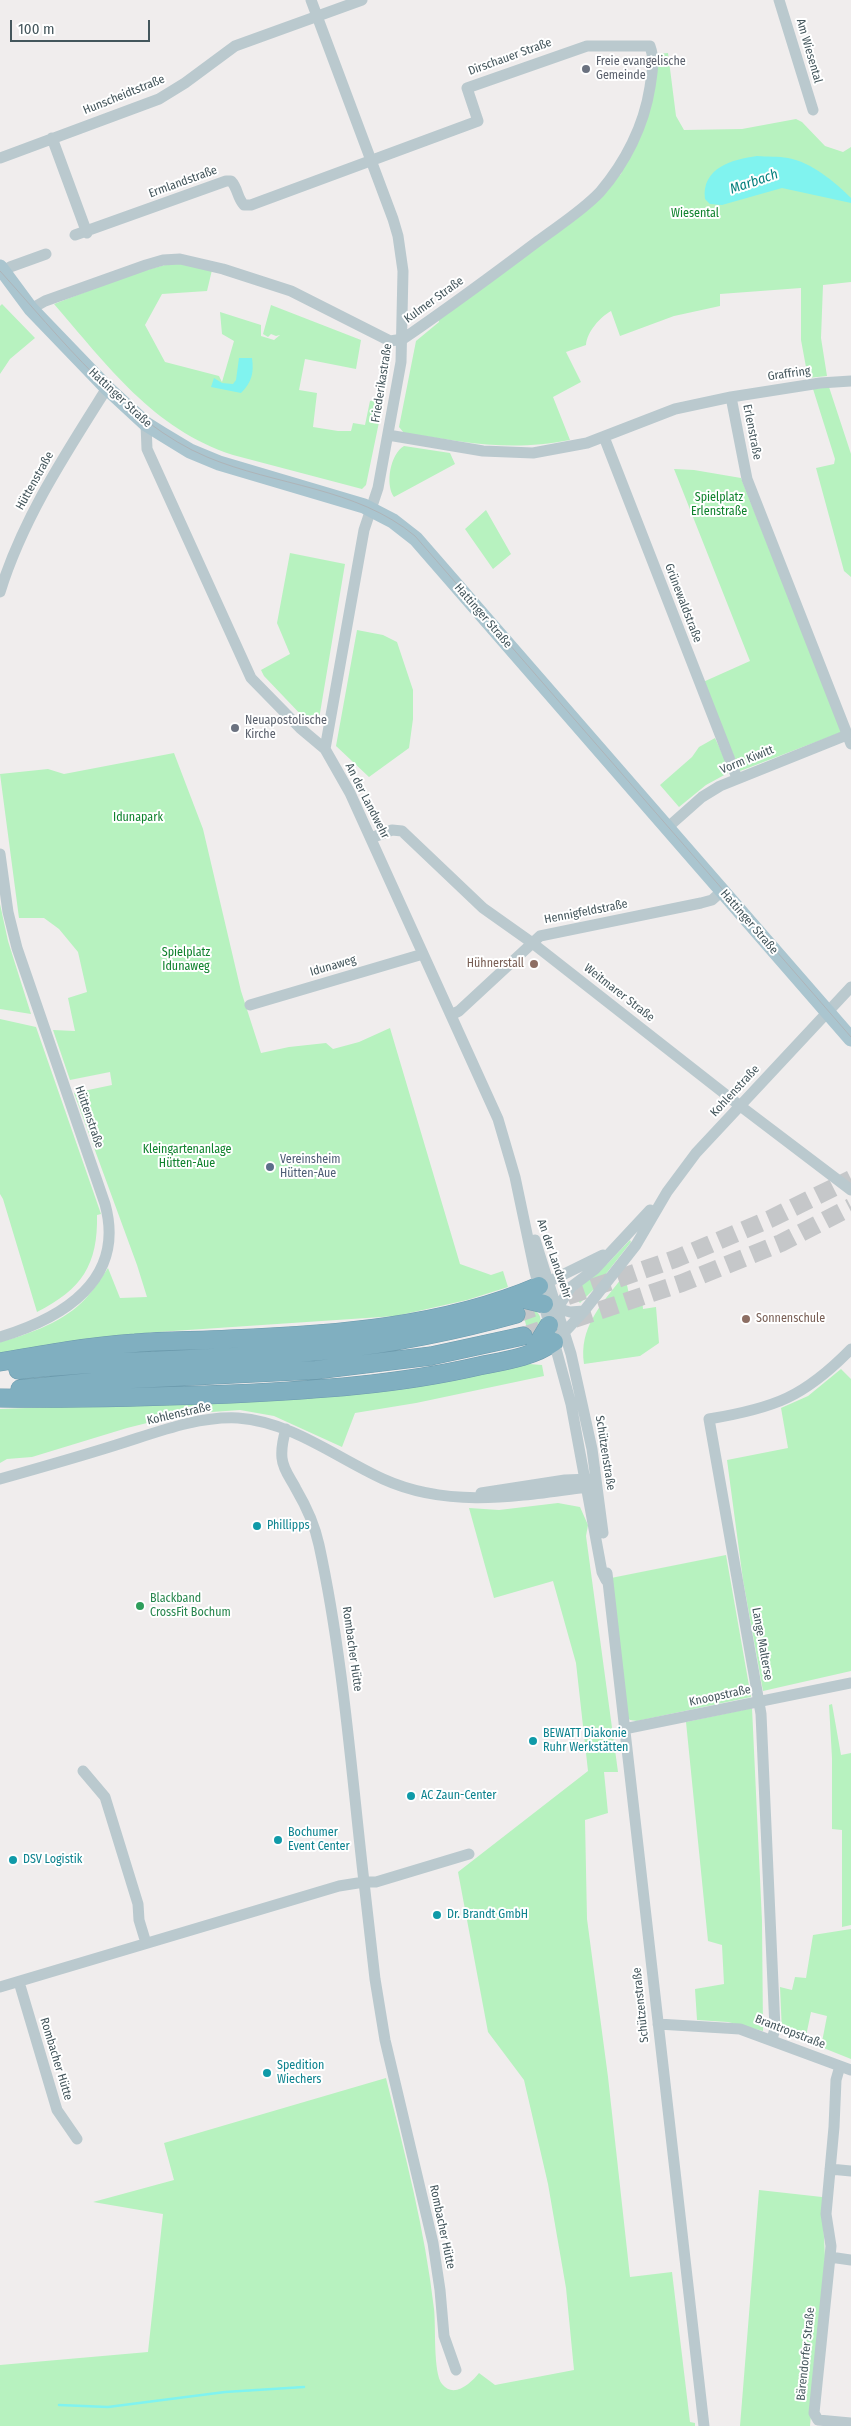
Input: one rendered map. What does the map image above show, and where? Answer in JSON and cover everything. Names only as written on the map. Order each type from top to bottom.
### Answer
[{"type":"highway","points":[[0,1373],[90,1362],[330,1350],[454,1331],[516,1305],[544,1284]]},
{"type":"highway","points":[[0,1362],[126,1344],[259,1338],[357,1330],[516,1305],[554,1322],[532,1352],[428,1376],[335,1388],[162,1397],[0,1398]]},
{"type":"highway","points":[[0,1392],[113,1380],[326,1369],[431,1356],[523,1336]]},
{"type":"main road","name":"Hattinger Straße","points":[[1,275],[107,388],[146,424],[190,451],[219,464],[372,510],[398,524],[426,550],[851,1039]]},
{"type":"street","name":"Friederikastraße","points":[[311,0],[391,212],[400,245],[403,270],[401,362],[372,510],[364,530],[325,749]]},
{"type":"street","name":"Hunscheidtstraße","points":[[0,158],[159,98],[185,83],[235,46],[362,0]]},
{"type":"street","name":"Am Wiesental","points":[[779,0],[812,110]]},
{"type":"street","name":"Dirschauer Straße","points":[[371,160],[478,121],[467,88],[587,46],[650,46]]},
{"type":"street","name":"Kulmer Straße","points":[[32,309],[44,301],[146,264],[180,259],[269,283],[315,302],[390,341],[403,339],[524,252],[599,193],[621,162],[637,132],[650,88],[654,57],[650,46]]},
{"type":"street","points":[[52,138],[87,233]]},
{"type":"street","name":"Ermlandstraße","points":[[75,235],[87,233],[226,181],[231,181],[234,184],[240,201],[244,205],[251,205],[371,160]]},
{"type":"street","points":[[1,275],[10,266],[46,254]]},
{"type":"street","name":"Graffring","points":[[731,397],[820,383],[851,381]]},
{"type":"street","name":"Hüttenstraße","points":[[0,592],[14,554],[42,493],[107,388]]},
{"type":"street","name":"Erlenstraße","points":[[388,435],[483,451],[533,453],[570,447],[604,437],[675,409],[731,397],[747,479],[849,740]]},
{"type":"street","name":"An der Landwehr","points":[[146,424],[145,444],[148,452],[252,678],[300,728],[325,749],[350,793],[371,838],[498,1119],[554,1322]]},
{"type":"street","name":"Grünewaldstraße","points":[[604,437],[737,778]]},
{"type":"street","name":"Vorm Kiwitt","points":[[667,828],[702,797],[737,778],[849,740]]},
{"type":"street","name":"Weitmarer Straße","points":[[371,838],[392,830],[402,831],[483,908],[532,942],[739,1105],[851,1190]]},
{"type":"street","name":"Hüttenstraße","points":[[0,854],[8,912],[17,948],[105,1204],[110,1232],[106,1254],[100,1270],[77,1299],[47,1320],[0,1337]]},
{"type":"street","name":"Hennigfeldstraße","points":[[451,1015],[466,1005],[540,936],[701,904],[712,900],[722,891]]},
{"type":"street","name":"Idunaweg","points":[[250,1005],[423,954]]},
{"type":"street","name":"Kohlenstraße","points":[[554,1322],[571,1287],[595,1269],[621,1242],[739,1105],[828,1013],[836,1000],[851,987]]},
{"type":"street","name":"Kohlenstraße","points":[[554,1322],[584,1311],[636,1245],[666,1192]]},
{"type":"street","name":"Kohlenstraße","points":[[544,1284],[588,1264],[621,1242]]},
{"type":"street","points":[[554,1322],[570,1312],[584,1311]]},
{"type":"street","name":"Schützenstraße","points":[[554,1322],[570,1404],[590,1482],[607,1571],[606,1580],[704,2426]]},
{"type":"street","name":"Lange Malterse","points":[[772,2039],[775,2029],[773,1967],[758,1702],[709,1419],[743,1413],[791,1397],[817,1381],[851,1349]]},
{"type":"street","name":"Kohlenstraße","points":[[0,1479],[194,1422],[236,1418],[286,1429],[309,1439],[384,1480],[409,1489],[442,1496],[475,1496],[481,1499],[517,1498],[590,1482]]},
{"type":"street","name":"Rombacher Hütte","points":[[286,1429],[281,1445],[282,1460],[304,1505],[318,1541],[333,1615],[344,1688],[364,1882],[385,2040],[403,2088],[433,2243],[444,2336],[456,2370]]},
{"type":"street","name":"Knoopstraße","points":[[624,1729],[851,1683]]},
{"type":"street","points":[[84,1771],[105,1797],[138,1904],[139,1920],[146,1943]]},
{"type":"street","points":[[0,1987],[339,1886],[376,1882],[469,1854]]},
{"type":"street","name":"Rombacher Hütte","points":[[19,1982],[57,2110],[77,2139]]},
{"type":"street","name":"Brantropstraße","points":[[658,2024],[726,2026],[754,2032],[845,2068]]},
{"type":"street","name":"Bärendorfer Straße","points":[[845,2068],[836,2080],[826,2214],[831,2246],[814,2413],[818,2420],[851,2423]]},
{"type":"street","points":[[830,2169],[851,2171]]},
{"type":"street","points":[[830,2258],[851,2260]]},
{"type":"green space","name":"Wiesental","points":[[668,53],[676,116],[684,130],[742,129],[796,119],[802,122],[825,146],[843,152],[851,147],[851,282],[823,285],[821,338],[827,376],[808,378],[801,340],[801,288],[720,294],[720,306],[674,316],[620,336],[611,311],[595,325],[586,345],[566,352],[581,382],[553,397],[570,440],[548,444],[506,445],[467,442],[404,433],[399,427],[416,341],[439,322],[438,319],[621,174],[656,54]]},
{"type":"green space","points":[[176,262],[212,270],[207,291],[162,294],[145,325],[165,362],[219,376],[222,382],[234,341],[222,334],[220,312],[261,325],[261,336],[274,340],[280,335],[271,334],[268,337],[263,334],[271,305],[361,340],[356,369],[305,359],[299,390],[317,393],[313,427],[338,431],[351,431],[353,423],[365,425],[370,401],[384,398],[366,485],[362,489],[233,455],[205,444],[179,429],[133,393],[54,304],[132,274]]},
{"type":"green space","points":[[2,304],[35,338],[10,359],[0,374],[0,306]]},
{"type":"green space","points":[[829,387],[851,454],[851,577],[844,571],[816,468],[834,464],[835,459],[813,389]]},
{"type":"green space","points":[[404,446],[450,453],[455,464],[394,497],[391,492],[390,470],[395,456]]},
{"type":"green space","name":"Spielplatz Erlenstraße","points":[[674,469],[694,470],[741,478],[842,732],[740,771],[703,682],[750,661]]},
{"type":"green space","points":[[486,510],[511,554],[493,569],[465,529]]},
{"type":"green space","points":[[290,553],[345,564],[319,719],[316,723],[305,719],[264,676],[261,670],[290,654],[277,623]]},
{"type":"green space","points":[[357,630],[383,635],[397,642],[413,690],[413,719],[409,748],[369,777],[336,746]]},
{"type":"green space","points":[[715,738],[729,768],[728,773],[706,785],[679,807],[660,785],[692,757],[699,747]]},
{"type":"green space","points":[[174,753],[203,829],[241,991],[261,1053],[289,1047],[326,1043],[333,1049],[359,1042],[390,1028],[460,1264],[491,1275],[503,1271],[508,1287],[467,1300],[396,1316],[158,1332],[100,1338],[0,1355],[0,1342],[47,1326],[69,1313],[87,1297],[108,1268],[120,1298],[147,1297],[74,1093],[112,1085],[110,1072],[70,1080],[53,1030],[75,1031],[68,998],[87,992],[78,952],[59,929],[44,918],[19,918],[0,774],[48,769],[64,774]]},
{"type":"green space","points":[[0,904],[8,941],[31,1014],[0,1009]]},
{"type":"green space","points":[[0,1019],[36,1027],[101,1214],[97,1215],[97,1233],[94,1248],[84,1274],[65,1294],[37,1312],[0,1194]]},
{"type":"green space","points":[[630,1240],[631,1242],[594,1289],[580,1303],[570,1292],[608,1263]]},
{"type":"green space","points":[[621,1279],[621,1283],[627,1285],[630,1299],[642,1298],[643,1309],[656,1307],[659,1343],[640,1356],[584,1364],[583,1351],[588,1328],[599,1308]]},
{"type":"green space","points":[[520,1303],[539,1314],[539,1329],[531,1343]]},
{"type":"green space","points":[[529,1364],[542,1365],[544,1376],[416,1403],[355,1413],[342,1447],[274,1416],[240,1410],[183,1414],[127,1428],[32,1457],[7,1459],[0,1463],[0,1409],[337,1396],[398,1388]]},
{"type":"green space","points":[[841,1369],[851,1379],[851,1671],[763,1691],[743,1580],[727,1460],[788,1448],[781,1408],[808,1396]]},
{"type":"green space","points":[[558,1503],[580,1507],[588,1525],[586,1536],[618,1772],[604,1772],[608,1813],[585,1820],[587,1919],[608,2077],[630,2277],[672,2272],[690,2422],[695,2423],[695,2426],[0,2426],[0,2365],[148,2352],[163,2214],[93,2202],[174,2180],[164,2143],[386,2078],[414,2192],[425,2250],[434,2309],[437,2370],[442,2384],[452,2390],[457,2390],[467,2385],[479,2373],[495,2385],[574,2370],[566,2288],[548,2184],[524,2080],[488,2032],[458,1872],[588,1771],[576,1663],[553,1581],[494,1598],[469,1508],[499,1510]]},
{"type":"green space","points":[[726,1555],[751,1697],[637,1721],[630,1720],[627,1717],[611,1578]]},
{"type":"green space","points":[[832,1704],[841,1755],[851,1753],[851,1925],[842,1927],[842,1830],[832,1829],[832,1758],[829,1705]]},
{"type":"green space","points":[[752,1708],[762,1921],[763,2031],[728,2022],[697,2020],[695,1989],[724,1984],[722,1945],[708,1941],[686,1722]]},
{"type":"green space","points":[[851,1929],[851,2059],[821,2047],[827,2016],[811,2012],[805,2041],[782,2032],[780,1987],[792,1990],[795,1977],[806,1978],[813,1935]]},
{"type":"green space","points":[[759,2190],[822,2197],[825,2258],[810,2426],[740,2426]]},
{"type":"water","name":"Marbach","points":[[757,156],[784,157],[797,160],[814,168],[851,198],[851,203],[782,188],[722,205],[710,204],[705,199],[705,188],[708,180],[720,167],[738,160]]},
{"type":"water","points":[[239,358],[252,358],[253,363],[250,381],[241,393],[211,387],[214,378],[222,383],[233,384],[236,380]]},
{"type":"waterway","points":[[59,2405],[108,2407],[225,2392],[304,2387]]},
{"type":"tunnel","points":[[516,1314],[675,1259],[770,1219],[851,1179]]},
{"type":"tunnel","points":[[523,1336],[682,1283],[781,1243],[851,1207]]},
{"type":"tram line","points":[[0,271],[95,376],[149,423],[177,442],[233,467],[315,489],[367,507],[392,520],[415,536],[851,1037]]},
{"type":"place","name":"Freie evangelische Gemeinde","points":[[586,69]]},
{"type":"place","name":"Neuapostolische Kirche","points":[[235,728]]},
{"type":"place","name":"Hühnerstall","points":[[534,964]]},
{"type":"place","name":"Vereinsheim Hütten-Aue","points":[[270,1167]]},
{"type":"place","name":"Sonnenschule","points":[[746,1319]]},
{"type":"place","name":"Phillipps","points":[[257,1526]]},
{"type":"place","name":"Blackband CrossFit Bochum","points":[[140,1606]]},
{"type":"place","name":"BEWATT Diakonie Ruhr Werkstätten","points":[[533,1741]]},
{"type":"place","name":"AC Zaun-Center","points":[[411,1796]]},
{"type":"place","name":"Bochumer Event Center","points":[[278,1840]]},
{"type":"place","name":"DSV Logistik","points":[[13,1860]]},
{"type":"place","name":"Dr. Brandt GmbH","points":[[437,1915]]},
{"type":"place","name":"Spedition Wiechers","points":[[267,2073]]},
{"type":"park label","name":"Idunapark","points":[[138,818]]},
{"type":"park label","name":"Spielplatz Idunaweg","points":[[186,960]]},
{"type":"park label","name":"Kleingartenanlage Hütten-Aue","points":[[187,1157]]}]
